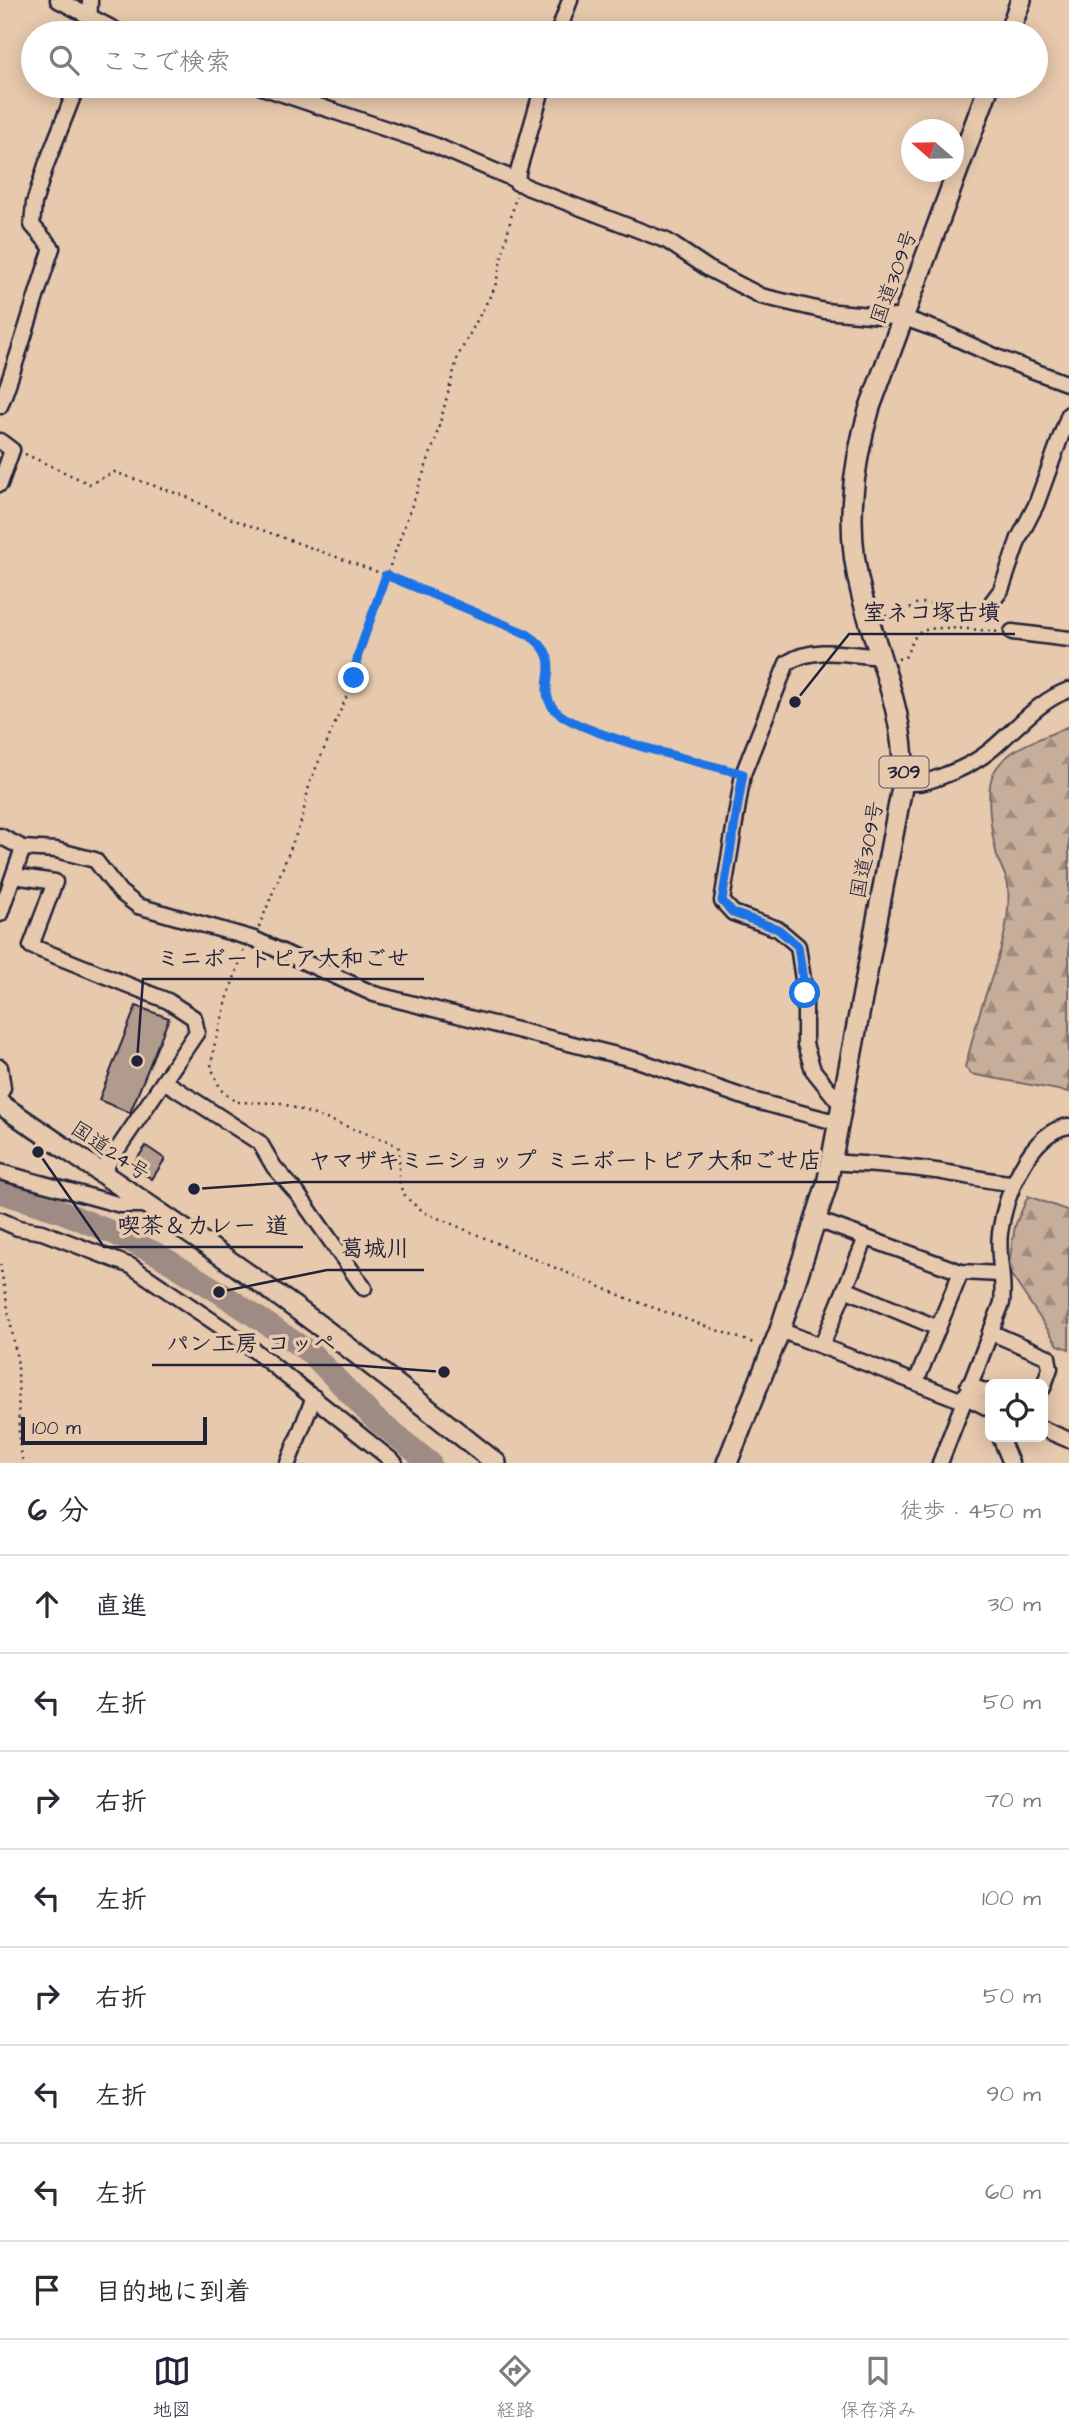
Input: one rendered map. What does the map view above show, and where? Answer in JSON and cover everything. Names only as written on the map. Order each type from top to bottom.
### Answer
[{"type":"highway","points":[[1013,21],[1021,0]]},
{"type":"highway","name":"国道309号","points":[[727,1463],[773,1350],[817,1220],[833,1162],[903,782],[903,738],[897,707],[867,613],[851,533],[857,455],[870,407],[985,98]]},
{"type":"highway","name":"国道24号","points":[[0,1104],[151,1205],[297,1308],[496,1463]]},
{"type":"street","points":[[58,0],[98,21]]},
{"type":"street","points":[[90,0],[90,21]]},
{"type":"street","points":[[562,21],[570,0]]},
{"type":"street","points":[[0,406],[18,359],[29,315],[52,247],[32,225],[34,203],[72,98]]},
{"type":"street","points":[[295,98],[434,145],[509,177],[517,183],[667,241],[709,270],[761,296],[825,311],[904,318],[1069,384]]},
{"type":"street","points":[[517,183],[540,98]]},
{"type":"street","points":[[989,606],[1000,590],[1019,538],[1036,505],[1069,414]]},
{"type":"street","points":[[0,484],[6,446]]},
{"type":"street","points":[[1012,632],[1069,639]]},
{"type":"street","points":[[840,1114],[813,1070],[805,1044],[805,993],[798,946],[778,929],[733,913],[722,901],[743,774],[788,663],[799,655],[811,652],[883,660]]},
{"type":"street","points":[[903,782],[915,784],[930,781],[969,764],[990,751],[1051,699],[1069,690]]},
{"type":"street","points":[[0,836],[23,848],[56,850],[95,860],[120,892],[138,906],[254,939],[374,994],[640,1061],[752,1100],[840,1114]]},
{"type":"street","points":[[0,915],[23,848]]},
{"type":"street","points":[[14,876],[55,882],[31,946],[167,1001],[194,1018],[197,1032],[102,1172]]},
{"type":"street","points":[[0,1068],[3,1088],[0,1094]]},
{"type":"street","points":[[164,1081],[260,1143],[274,1167],[297,1193],[364,1288]]},
{"type":"street","points":[[940,1463],[1002,1303],[1000,1233],[1013,1183],[1044,1136],[1056,1128],[1069,1126]]},
{"type":"street","points":[[833,1162],[922,1169],[1013,1183]]},
{"type":"street","points":[[0,1172],[121,1205],[151,1205]]},
{"type":"street","points":[[0,1220],[42,1232],[131,1266],[245,1343],[395,1463]]},
{"type":"street","points":[[817,1220],[961,1272],[1000,1274]]},
{"type":"street","points":[[822,1345],[866,1238]]},
{"type":"street","points":[[916,1382],[961,1272]]},
{"type":"street","points":[[845,1289],[938,1328]]},
{"type":"street","points":[[780,1330],[916,1382],[965,1394],[985,1393]]},
{"type":"street","points":[[990,1332],[1048,1357],[1050,1368],[1046,1379]]},
{"type":"street","points":[[965,1394],[985,1407]]},
{"type":"street","points":[[288,1463],[314,1397]]},
{"type":"street","points":[[1048,1431],[1069,1440]]},
{"type":"street","points":[[1002,1442],[1011,1463]]},
{"type":"path","points":[[517,183],[495,287],[458,356],[435,441],[358,655],[354,678],[310,782],[301,822],[254,939],[242,953],[214,1047],[211,1067],[221,1090],[236,1102],[281,1103],[388,1141],[399,1148],[398,1186],[409,1202],[426,1213],[629,1298],[773,1350]]},
{"type":"path","points":[[6,446],[90,484],[114,472],[147,482],[187,497],[229,518],[386,575],[527,634],[539,641],[548,652],[550,667],[547,684],[552,708],[564,719],[622,740],[743,774]]},
{"type":"path","points":[[867,613],[901,617],[921,603],[989,606]]},
{"type":"path","points":[[883,660],[905,657],[916,635],[922,631],[946,628],[1012,632]]},
{"type":"path","points":[[0,1264],[18,1365],[19,1441],[23,1463]]},
{"type":"green space","points":[[1069,726],[1069,1092],[971,1074],[965,1067],[1007,920],[1008,886],[997,856],[991,826],[991,780],[1000,763],[1008,755]]},
{"type":"green space","points":[[1028,1196],[1069,1211],[1069,1349],[1058,1345],[1008,1270],[1015,1226]]},
{"type":"building","points":[[136,1006],[169,1018],[130,1113],[99,1100]]},
{"type":"building","points":[[146,1146],[165,1159],[152,1179],[132,1166]]},
{"type":"waterway","points":[[0,1192],[60,1211],[111,1232],[157,1254],[219,1292],[312,1354],[374,1418],[430,1463]]},
{"type":"place","name":"室ネコ塚古墳","points":[[795,702]]},
{"type":"place","name":"ミニボートピア大和ごせ","points":[[137,1061]]},
{"type":"place","name":"喫茶＆カレー 道","points":[[38,1152]]},
{"type":"place","name":"ヤマザキミニショップ ミニボートピア大和ごせ店","points":[[194,1189]]},
{"type":"place","name":"葛城川","points":[[219,1292]]},
{"type":"place","name":"パン工房 コッペ","points":[[444,1372]]},
{"type":"route","points":[[354,678],[358,655],[386,575],[539,641],[548,652],[550,667],[547,684],[552,708],[564,719],[622,740],[743,774],[722,901],[733,913],[778,929],[798,946],[805,993]]}]
